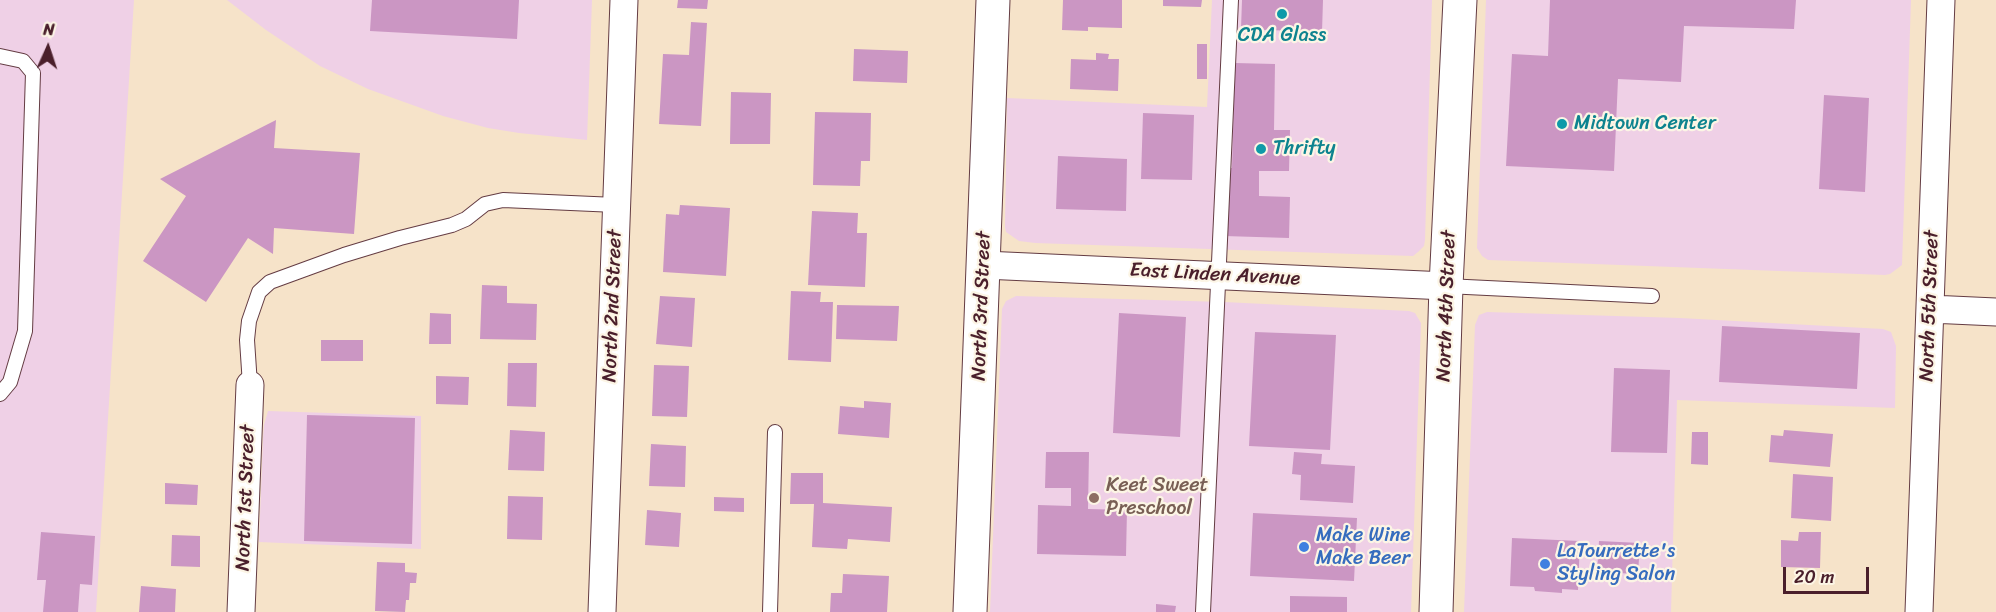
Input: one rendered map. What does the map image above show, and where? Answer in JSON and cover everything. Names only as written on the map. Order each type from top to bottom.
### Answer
[{"type":"main road","name":"North 3rd Street","points":[[970,612],[993,0]]},
{"type":"main road","name":"North 4th Street","points":[[1436,612],[1446,286],[1460,0]]},
{"type":"street","name":"North 2nd Street","points":[[602,612],[624,0]]},
{"type":"street","name":"North 5th Street","points":[[1919,612],[1941,0]]},
{"type":"street","name":"East Linden Avenue","points":[[984,265],[1446,286]]},
{"type":"street","points":[[1930,309],[1996,312]]},
{"type":"street","name":"North 1st Street","points":[[241,612],[250,385]]},
{"type":"lane","points":[[1203,612],[1231,0]]},
{"type":"lane","points":[[0,56],[23,60],[33,73],[25,331],[10,382],[0,394]]},
{"type":"lane","points":[[250,385],[247,364],[249,321],[260,292],[270,282],[400,237],[452,225],[466,219],[485,204],[503,200],[616,205]]},
{"type":"lane","points":[[1446,286],[1652,296]]},
{"type":"lane","points":[[770,612],[775,432]]},
{"type":"shaded area","points":[[0,0],[134,0],[96,612],[0,612]]},
{"type":"shaded area","points":[[227,0],[592,0],[587,140],[488,128],[443,116],[368,89],[320,66],[266,30]]},
{"type":"shaded area","points":[[1212,0],[1432,0],[1425,240],[1424,246],[1418,252],[1413,256],[1035,243],[1019,241],[1006,232],[1007,98],[1207,107]]},
{"type":"shaded area","points":[[1486,0],[1911,0],[1902,265],[1885,275],[1488,260],[1477,248]]},
{"type":"shaded area","points":[[1016,296],[1224,302],[1415,313],[1421,323],[1411,612],[990,612],[1002,309],[1006,301]]},
{"type":"shaded area","points":[[1487,312],[1680,318],[1883,329],[1891,332],[1896,346],[1895,408],[1677,400],[1671,612],[1464,612],[1475,325],[1479,315]]},
{"type":"shaded area","points":[[268,411],[421,416],[421,549],[259,542],[263,438]]},
{"type":"building","points":[[372,0],[519,0],[517,39],[370,31]]},
{"type":"building","points":[[678,0],[708,0],[707,9],[677,8]]},
{"type":"building","points":[[1063,0],[1122,0],[1122,28],[1088,27],[1088,31],[1062,30]]},
{"type":"building","points":[[1163,0],[1202,0],[1201,7],[1163,6]]},
{"type":"building","name":"CDA Glass","points":[[1242,0],[1323,0],[1322,32],[1241,29]]},
{"type":"building","name":"Midtown Center","points":[[1550,0],[1796,0],[1794,29],[1684,26],[1681,82],[1618,79],[1614,171],[1506,166],[1512,54],[1548,56]]},
{"type":"building","points":[[691,22],[707,23],[701,126],[659,124],[663,54],[689,55]]},
{"type":"building","points":[[1197,44],[1207,44],[1207,79],[1197,79]]},
{"type":"building","points":[[854,49],[908,51],[907,83],[853,81]]},
{"type":"building","points":[[1096,53],[1109,54],[1108,59],[1119,59],[1118,91],[1070,89],[1071,59],[1096,60]]},
{"type":"building","name":"Thrifty","points":[[1235,63],[1275,64],[1274,130],[1290,130],[1289,171],[1259,171],[1259,196],[1290,197],[1289,238],[1224,236],[1226,168],[1232,168]]},
{"type":"building","points":[[731,92],[771,93],[770,144],[730,144]]},
{"type":"building","points":[[1824,95],[1869,98],[1865,192],[1819,189]]},
{"type":"building","points":[[815,112],[871,113],[870,161],[861,161],[860,186],[813,185]]},
{"type":"building","points":[[1143,113],[1194,115],[1192,180],[1141,179]]},
{"type":"building","points":[[276,120],[274,148],[360,153],[354,234],[274,228],[273,254],[248,238],[206,302],[143,261],[186,196],[160,179]]},
{"type":"building","points":[[1058,156],[1127,159],[1126,211],[1056,209]]},
{"type":"building","points":[[680,205],[730,208],[726,276],[663,272],[666,214],[679,215]]},
{"type":"building","points":[[812,211],[858,213],[857,233],[867,233],[865,287],[808,285]]},
{"type":"building","points":[[482,285],[507,286],[507,303],[537,304],[536,340],[480,339]]},
{"type":"building","points":[[791,291],[821,292],[820,302],[833,302],[831,362],[788,360]]},
{"type":"building","points":[[660,296],[695,298],[692,347],[656,344]]},
{"type":"building","points":[[837,305],[899,306],[897,341],[836,339]]},
{"type":"building","points":[[430,313],[451,314],[451,344],[429,344]]},
{"type":"building","points":[[1119,313],[1186,317],[1180,437],[1113,433]]},
{"type":"building","points":[[1722,326],[1860,333],[1857,389],[1719,382]]},
{"type":"building","points":[[1255,332],[1336,335],[1330,450],[1249,446]]},
{"type":"building","points":[[321,340],[363,340],[363,361],[321,361]]},
{"type":"building","points":[[508,363],[537,363],[536,407],[507,406]]},
{"type":"building","points":[[654,365],[689,366],[687,417],[652,416]]},
{"type":"building","points":[[1614,368],[1670,370],[1667,453],[1611,452]]},
{"type":"building","points":[[436,376],[469,377],[468,405],[436,404]]},
{"type":"building","points":[[864,401],[891,403],[889,438],[838,434],[840,406],[864,408]]},
{"type":"building","points":[[307,415],[415,418],[412,544],[304,541]]},
{"type":"building","points":[[510,430],[545,432],[544,471],[508,470]]},
{"type":"building","points":[[1784,430],[1833,434],[1830,467],[1769,462],[1771,435],[1783,436]]},
{"type":"building","points":[[1692,432],[1708,432],[1708,465],[1691,464]]},
{"type":"building","points":[[651,444],[686,446],[685,487],[649,486]]},
{"type":"building","points":[[1046,452],[1089,452],[1088,509],[1127,510],[1126,556],[1037,554],[1038,505],[1071,506],[1071,488],[1045,488]]},
{"type":"building","points":[[1294,452],[1322,454],[1321,464],[1355,466],[1353,503],[1300,500],[1301,475],[1292,474]]},
{"type":"building","points":[[791,473],[823,473],[823,503],[892,507],[890,542],[848,539],[847,549],[812,547],[814,504],[790,504]]},
{"type":"building","points":[[1793,474],[1833,477],[1831,521],[1791,518]]},
{"type":"building","points":[[165,483],[198,485],[197,505],[165,504]]},
{"type":"building","points":[[508,496],[543,497],[542,540],[507,539]]},
{"type":"building","points":[[714,497],[744,498],[744,512],[714,511]]},
{"type":"building","points":[[647,510],[681,513],[679,547],[645,545]]},
{"type":"building","name":"Make Wine Make Beer","points":[[1253,513],[1357,518],[1354,581],[1250,576]]},
{"type":"building","points":[[41,532],[95,536],[92,585],[80,584],[78,612],[43,612],[46,580],[37,580]]},
{"type":"building","points":[[1799,532],[1821,532],[1820,568],[1781,567],[1781,540],[1798,541]]},
{"type":"building","points":[[172,535],[200,536],[200,567],[171,566]]},
{"type":"building","name":"LaTourrette's Styling Salon","points":[[1512,538],[1580,541],[1578,590],[1562,589],[1562,593],[1535,591],[1534,587],[1510,586]]},
{"type":"building","points":[[1599,541],[1640,543],[1638,574],[1597,572]]},
{"type":"building","points":[[377,562],[405,563],[405,572],[417,573],[416,583],[410,583],[409,600],[406,600],[405,612],[375,611]]},
{"type":"building","points":[[843,574],[889,576],[887,612],[830,612],[831,593],[842,593]]},
{"type":"building","points":[[141,586],[176,589],[175,612],[139,612]]},
{"type":"building","points":[[1290,596],[1347,597],[1347,612],[1290,612]]},
{"type":"building","points":[[1156,604],[1176,606],[1175,612],[1156,612]]},
{"type":"place","name":"CDA Glass","points":[[1282,14]]},
{"type":"place","name":"Midtown Center","points":[[1562,124]]},
{"type":"place","name":"Thrifty","points":[[1261,149]]},
{"type":"place","name":"Keet Sweet Preschool","points":[[1094,498]]},
{"type":"place","name":"Make Wine Make Beer","points":[[1304,547]]},
{"type":"place","name":"LaTourrette's Styling Salon","points":[[1545,564]]}]
